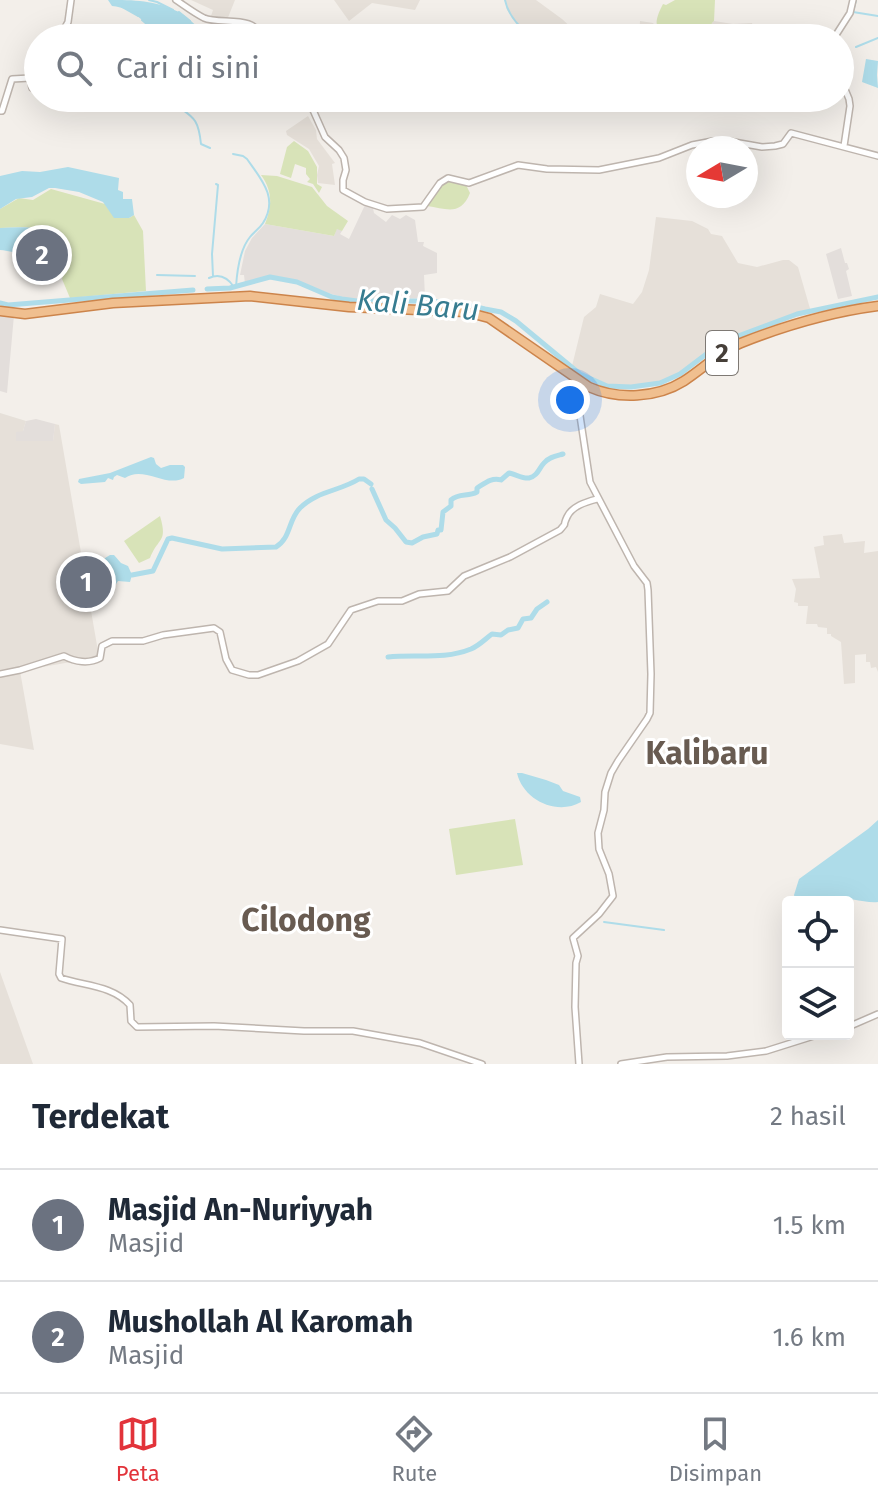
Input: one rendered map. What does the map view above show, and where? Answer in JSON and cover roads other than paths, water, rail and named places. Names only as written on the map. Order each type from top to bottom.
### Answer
[{"type":"highway","name":"2","points":[[0,310],[25,314],[113,303],[250,296],[349,307],[466,312],[489,318],[589,387],[627,395],[661,391],[683,382],[738,344],[878,304]]},
{"type":"street","points":[[67,24],[71,0]]},
{"type":"street","points":[[176,0],[208,19],[247,24]]},
{"type":"street","points":[[843,24],[853,0]]},
{"type":"street","points":[[0,111],[12,79],[24,78]]},
{"type":"street","points":[[314,112],[325,137],[344,158],[343,190],[373,206],[392,210],[423,207],[440,183],[448,178],[469,183],[513,166],[599,170],[659,158],[692,145],[713,141],[775,146],[783,144],[791,133],[878,156]]},
{"type":"street","points":[[844,146],[849,112]]},
{"type":"street","points":[[571,374],[588,477],[634,566],[647,583],[651,674],[650,713],[618,761],[605,792],[598,838],[613,896],[573,940],[578,956],[575,1002],[579,1064]]},
{"type":"street","points":[[0,674],[63,656],[75,661],[96,660],[100,658],[100,648],[113,641],[139,641],[216,628],[232,670],[253,675],[263,673],[324,648],[350,611],[378,601],[403,601],[416,595],[449,590],[464,576],[510,557],[560,530],[572,510],[597,499]]},
{"type":"street","points":[[0,930],[62,939],[61,978],[100,987],[123,998],[130,1005],[131,1021],[137,1027],[217,1026],[353,1031],[420,1043],[482,1064]]},
{"type":"street","points":[[854,1024],[878,1014]]},
{"type":"street","points":[[621,1064],[667,1057],[760,1052],[802,1040]]},
{"type":"water","points":[[108,0],[161,5],[196,24],[146,24],[134,14],[112,6]]},
{"type":"water","points":[[866,59],[878,61],[878,88],[862,82]]},
{"type":"water","points":[[68,167],[119,178],[118,190],[123,192],[123,199],[132,199],[134,215],[114,218],[103,202],[79,192],[55,188],[32,197],[16,199],[0,209],[0,176]]},
{"type":"water","points":[[0,228],[40,230],[53,235],[55,245],[52,251],[45,254],[0,250]]},
{"type":"water","points":[[151,457],[161,468],[183,465],[184,478],[170,480],[139,474],[125,478],[117,475],[105,482],[78,482],[79,479],[110,473]]},
{"type":"water","points":[[110,555],[128,566],[132,575],[130,582],[118,581],[114,587],[96,586],[98,567]]},
{"type":"water","points":[[517,773],[559,785],[563,791],[580,797],[581,802],[562,807],[542,803],[526,791]]},
{"type":"water","points":[[878,820],[878,902],[854,900],[854,896],[794,896],[799,879]]},
{"type":"waterway","points":[[149,0],[173,10]]},
{"type":"waterway","points":[[505,0],[508,11],[518,24]]},
{"type":"waterway","points":[[856,0],[853,12],[878,16]]},
{"type":"waterway","points":[[122,7],[138,16]]},
{"type":"waterway","points":[[179,12],[190,21]]},
{"type":"waterway","points":[[142,20],[147,24]]},
{"type":"waterway","points":[[856,47],[878,38]]},
{"type":"waterway","points":[[185,112],[198,127],[201,144],[210,148]]},
{"type":"waterway","points":[[233,154],[247,159],[269,197],[263,223],[244,248],[236,287]]},
{"type":"waterway","points":[[213,276],[216,184]]},
{"type":"waterway","points":[[157,275],[195,276]]},
{"type":"waterway","points":[[209,278],[223,277],[234,287]]},
{"type":"waterway","name":"Kali Baru","points":[[207,289],[230,288],[270,277],[297,282],[342,299],[430,301],[501,312],[580,374],[607,386],[631,387],[660,383],[680,374],[730,339],[797,314],[878,297]]},
{"type":"waterway","name":"Kali Baru","points":[[0,303],[8,305],[193,290]]},
{"type":"waterway","points":[[372,489],[386,520],[406,542],[412,543],[441,530],[443,512],[451,506],[454,498],[477,492],[477,488],[486,482],[501,480],[509,473],[532,477],[548,459],[563,454]]},
{"type":"waterway","points":[[132,575],[153,571],[168,539],[172,538],[222,549],[276,547],[284,539],[296,513],[307,502],[359,479],[371,484]]},
{"type":"waterway","points":[[388,657],[440,656],[471,649],[492,634],[501,635],[518,628],[523,619],[531,618],[547,602]]},
{"type":"waterway","points":[[604,922],[664,930]]},
{"type":"place","name":"Mushollah Al Karomah","points":[[42,255]]},
{"type":"place","name":"Masjid An-Nuriyyah","points":[[86,582]]},
{"type":"district","name":"Kalibaru","points":[[707,753]]},
{"type":"district","name":"Cilodong","points":[[306,920]]}]
